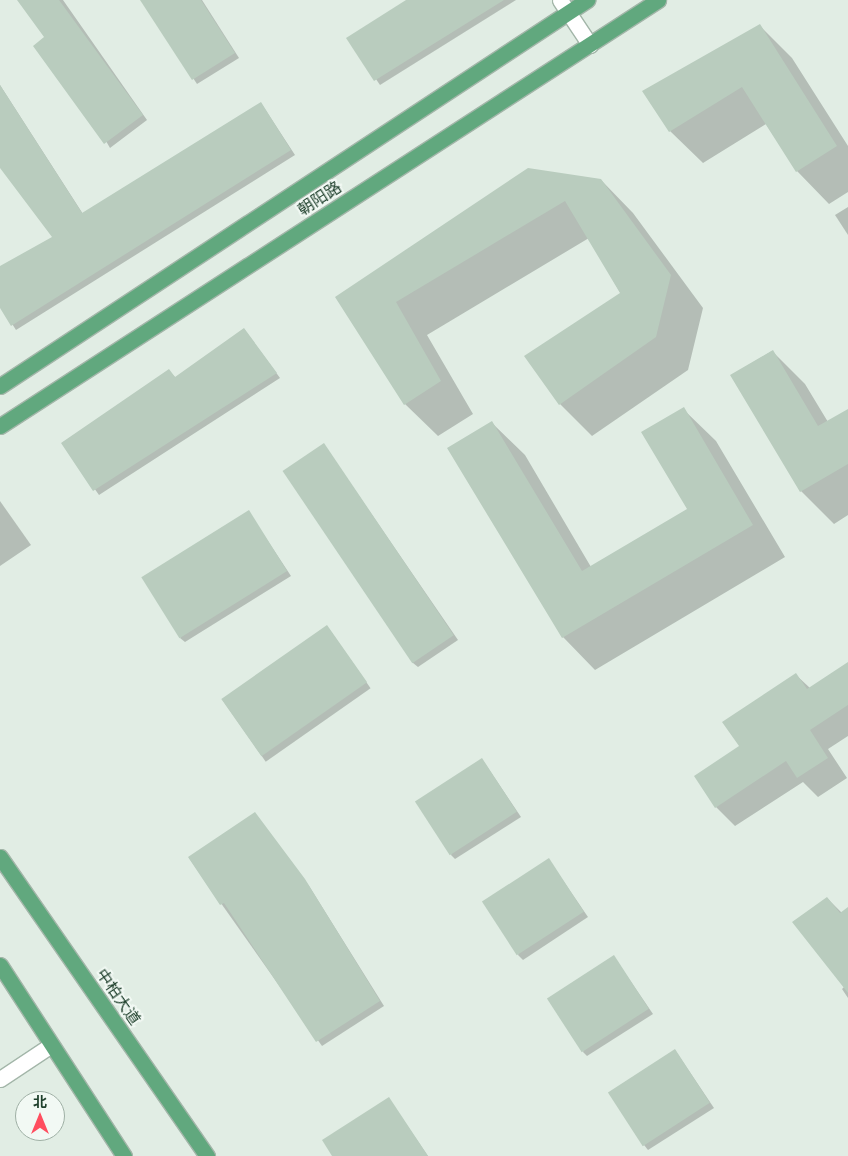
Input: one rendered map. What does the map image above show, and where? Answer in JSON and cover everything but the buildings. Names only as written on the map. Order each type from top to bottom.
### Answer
[{"type":"main road","name":"朝阳路","points":[[0,386],[564,6],[587,0]]},
{"type":"main road","name":"朝阳路","points":[[0,426],[658,0]]},
{"type":"main road","name":"中柏大道","points":[[0,857],[206,1156]]},
{"type":"main road","points":[[0,965],[50,1045],[124,1156]]},
{"type":"street","points":[[564,6],[590,45]]},
{"type":"street","points":[[0,1079],[50,1045]]}]
